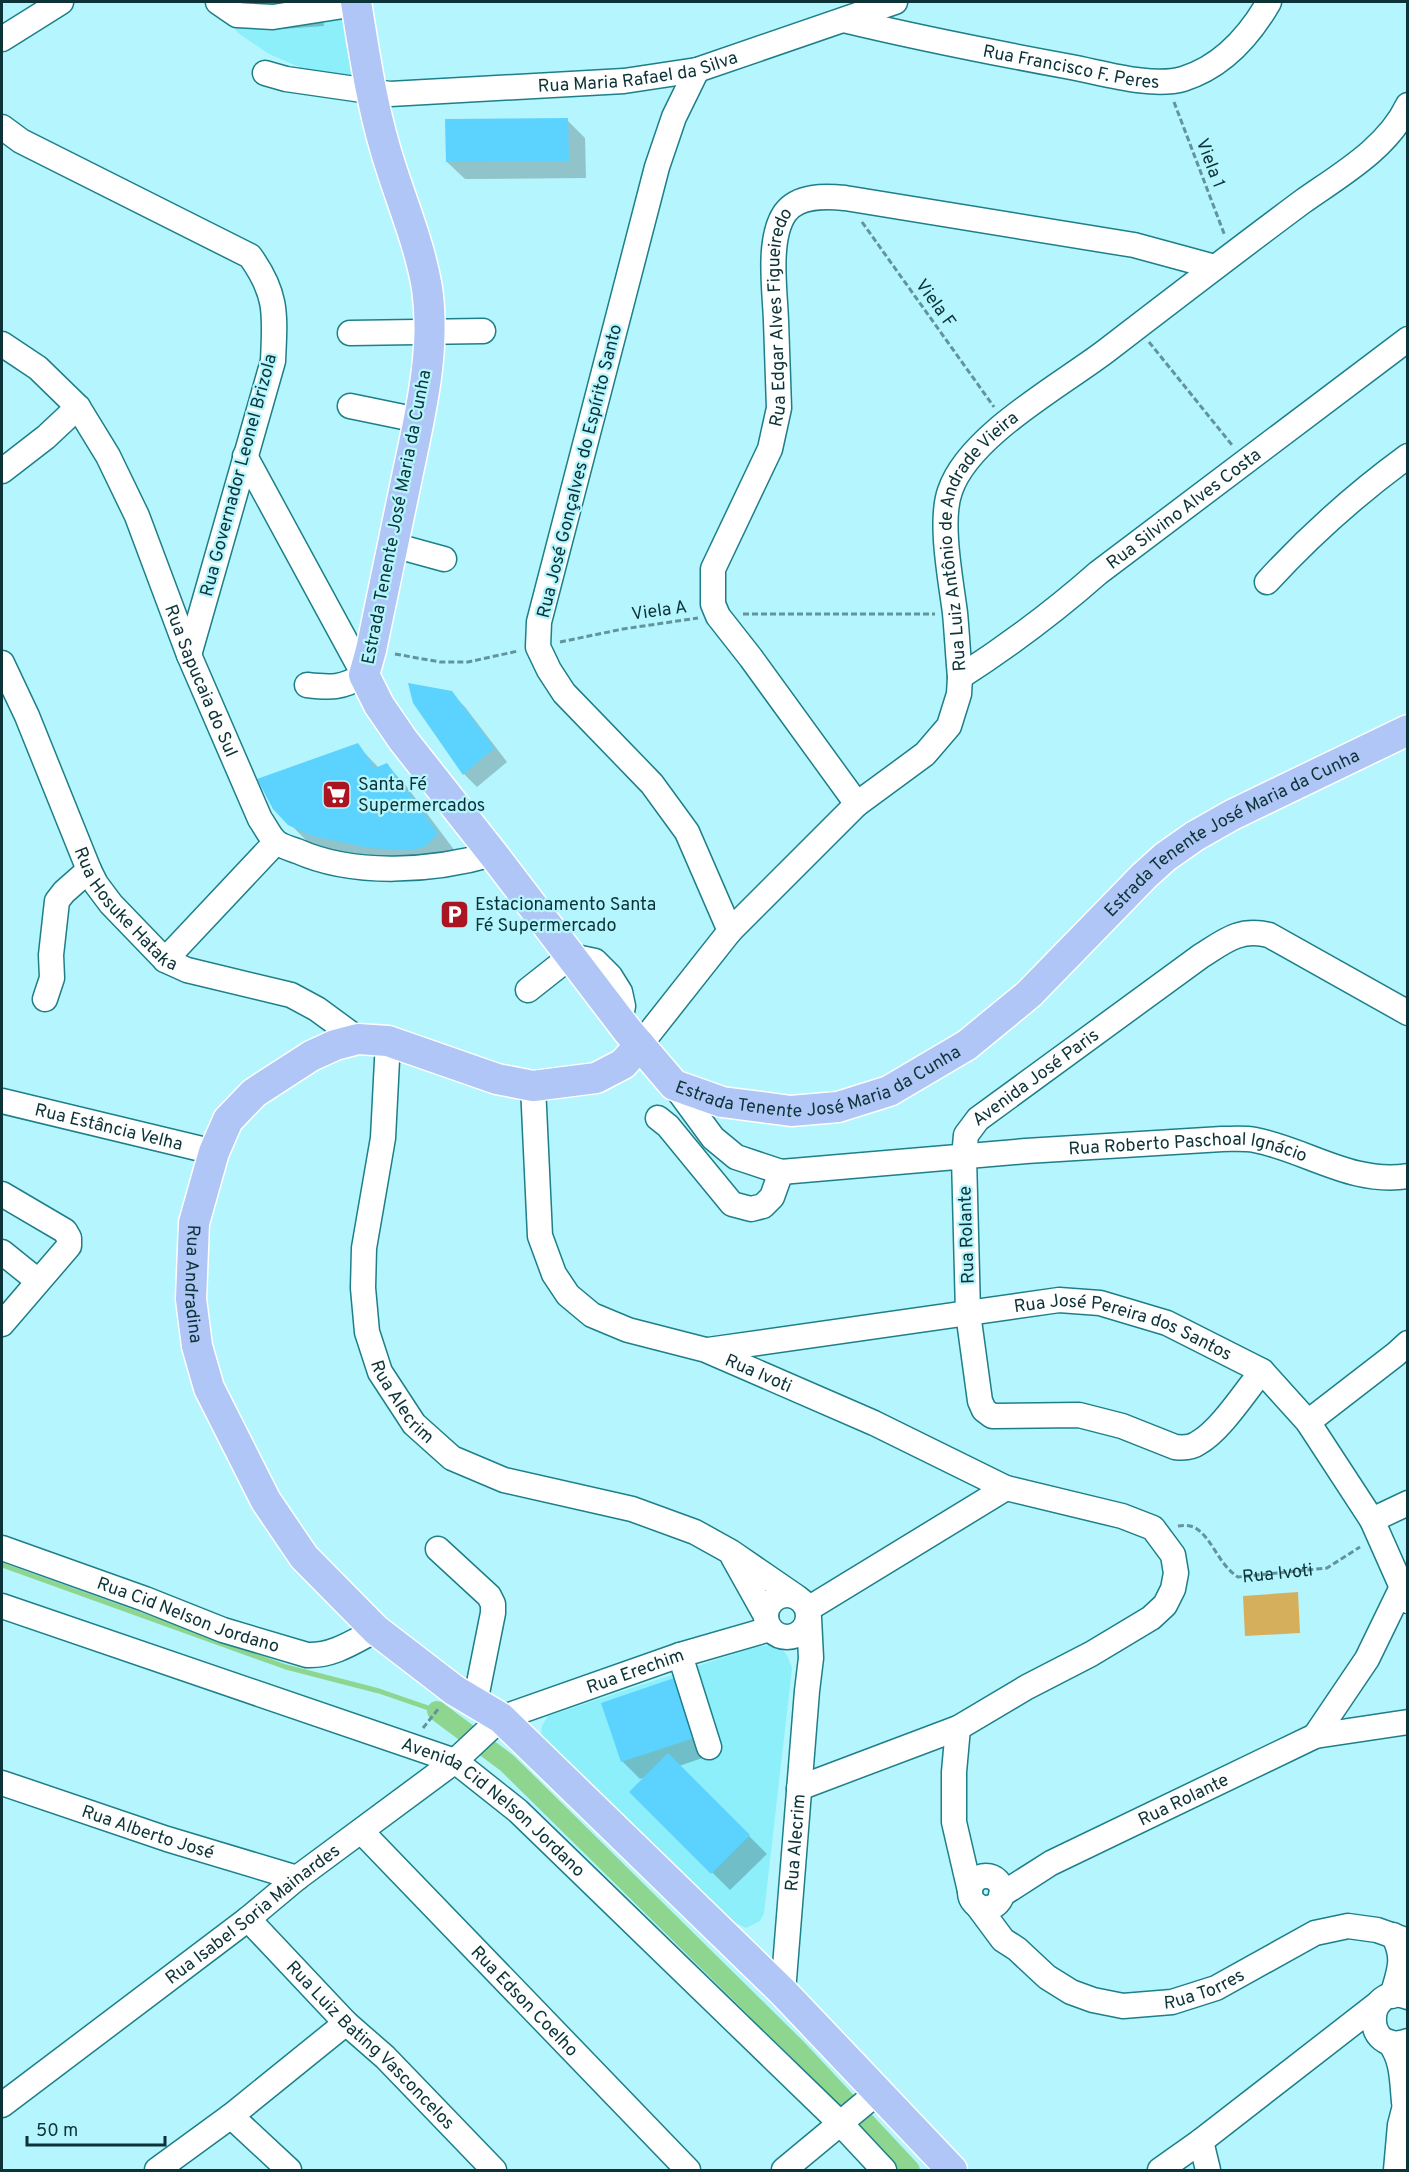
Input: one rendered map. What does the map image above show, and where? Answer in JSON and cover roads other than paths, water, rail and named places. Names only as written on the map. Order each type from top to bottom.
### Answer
[{"type":"main road","name":"Estrada Tenente José Maria da Cunha","points":[[356,3],[371,92],[385,148],[427,288],[429,332],[427,376],[368,663],[379,705],[403,740],[493,854],[620,1022],[674,1085],[722,1102],[791,1111],[838,1107],[890,1091],[967,1045],[1029,994],[1127,893],[1165,857],[1195,836],[1232,815],[1403,734]]},
{"type":"main road","name":"Rua Andradina","points":[[493,1724],[475,1703],[454,1690],[375,1630],[304,1557],[266,1501],[209,1388],[197,1346],[191,1299],[194,1222],[214,1152],[228,1120],[254,1093],[311,1056],[334,1046],[358,1039],[388,1041],[496,1079],[533,1086],[596,1078],[623,1064],[640,1046]]},
{"type":"main road","name":"Avenida Cid Nelson Jordano","points":[[493,1724],[783,1992],[858,2109],[952,2170]]},
{"type":"street","points":[[218,2],[237,15],[273,17],[356,3]]},
{"type":"street","name":"Rua Maria Rafael da Silva","points":[[265,73],[286,80],[390,94],[624,81],[697,70],[895,2]]},
{"type":"street","name":"Rua Francisco F. Peres","points":[[844,20],[1049,63],[1166,82],[1198,74],[1218,62],[1239,44],[1269,2]]},
{"type":"street","points":[[2,39],[57,3]]},
{"type":"street","name":"Rua José Gonçalves do Espírito Santo","points":[[697,70],[674,117],[657,167],[539,622],[538,647],[564,693],[652,784],[687,832],[729,932]]},
{"type":"street","name":"Rua Luiz Antônio de Andrade Vieira","points":[[640,1046],[729,932],[857,804],[925,754],[949,726],[959,694],[960,677],[947,554],[946,508],[949,492],[957,475],[972,453],[1006,423],[1137,327],[1379,143],[1402,116],[1407,105]]},
{"type":"street","name":"Rua Governador Leonel Brizola","points":[[2,127],[21,141],[250,256],[264,275],[272,295],[275,317],[273,361],[189,655]]},
{"type":"street","name":"Rua Edgar Alves Figueiredo","points":[[857,804],[758,667],[718,616],[713,604],[713,569],[770,449],[779,408],[774,256],[778,227],[786,211],[805,200],[824,196],[844,198],[1223,261]]},
{"type":"street","points":[[350,333],[483,331]]},
{"type":"street","name":"Rua Silvino Alves Costa","points":[[960,677],[1063,603],[1098,573],[1407,339]]},
{"type":"street","name":"Rua Sapucaia do Sul","points":[[2,344],[38,368],[78,407],[108,456],[137,516],[189,655],[260,819],[276,842]]},
{"type":"street","points":[[350,406],[418,420]]},
{"type":"street","points":[[2,471],[46,437],[78,407]]},
{"type":"street","points":[[244,456],[368,663],[347,685],[326,687],[307,685]]},
{"type":"street","points":[[1267,582],[1302,543],[1349,501],[1407,456]]},
{"type":"street","points":[[393,545],[444,559]]},
{"type":"street","name":"Rua Hosuke Hataka","points":[[2,663],[27,716],[88,870],[111,904],[165,960],[187,970],[291,995],[317,1009],[358,1039]]},
{"type":"street","points":[[165,960],[276,842],[314,859],[406,870],[461,863],[493,854]]},
{"type":"street","points":[[45,999],[52,978],[51,955],[57,901],[88,870]]},
{"type":"street","name":"Avenida José Paris","points":[[964,1157],[966,1135],[978,1119],[1201,956],[1236,935],[1258,933],[1269,935],[1407,1013]]},
{"type":"street","points":[[528,990],[571,956]]},
{"type":"street","name":"Rua Alecrim","points":[[388,1041],[383,1138],[364,1248],[363,1288],[367,1332],[380,1372],[414,1424],[452,1458],[504,1480],[632,1509],[695,1532],[731,1552],[804,1608],[812,1658],[807,1691],[783,1992]]},
{"type":"street","points":[[674,1085],[713,1138],[736,1157],[781,1172],[964,1157]]},
{"type":"street","name":"Rua Ivoti","points":[[533,1086],[540,1236],[554,1274],[568,1295],[592,1315],[628,1330],[706,1350],[874,1423],[1006,1488],[1122,1516],[1153,1528],[1173,1555],[1176,1573],[1173,1589],[1165,1605],[1151,1618],[958,1728]]},
{"type":"street","name":"Rua Estância Velha","points":[[2,1101],[214,1152]]},
{"type":"street","points":[[658,1118],[668,1126],[732,1204],[750,1209],[763,1206],[772,1197],[781,1172]]},
{"type":"street","name":"Rua Roberto Paschoal Ignácio","points":[[964,1157],[1222,1139],[1254,1140],[1357,1174],[1377,1178],[1407,1176]]},
{"type":"street","name":"Rua Rolante","points":[[964,1157],[968,1313],[980,1401],[984,1410],[992,1416],[1079,1415],[1122,1426],[1175,1448],[1184,1448],[1199,1443],[1213,1432],[1262,1371]]},
{"type":"street","points":[[2,1194],[65,1231],[69,1238],[69,1246],[2,1324]]},
{"type":"street","points":[[2,1252],[38,1281]]},
{"type":"street","name":"Rua José Pereira dos Santos","points":[[706,1350],[1059,1300],[1100,1303],[1167,1323],[1262,1371],[1308,1422],[1376,1528],[1405,1594]]},
{"type":"street","points":[[1308,1422],[1404,1352]]},
{"type":"street","points":[[804,1608],[1006,1488]]},
{"type":"street","points":[[1376,1528],[1407,1503]]},
{"type":"street","name":"Rua Cid Nelson Jordano","points":[[2,1548],[145,1599],[223,1630],[307,1655],[320,1656],[334,1652],[375,1630]]},
{"type":"street","points":[[438,1549],[489,1596],[493,1604],[475,1703]]},
{"type":"street","name":"Rua Alecrim","points":[[731,1552],[775,1628],[796,1649],[807,1691]]},
{"type":"street","points":[[1315,1736],[1366,1659],[1405,1594]]},
{"type":"street","points":[[781,1595],[804,1608],[805,1629],[800,1633],[775,1628],[767,1610],[775,1598],[781,1595]]},
{"type":"street","name":"Avenida Cid Nelson Jordano","points":[[2,1606],[461,1756],[518,1811],[858,2109],[884,2170]]},
{"type":"street","name":"Rua Erechim","points":[[493,1724],[680,1655],[775,1628]]},
{"type":"street","points":[[680,1655],[709,1747]]},
{"type":"street","points":[[1315,1736],[1407,1722]]},
{"type":"street","name":"Rua Isabel Soria Mainardes","points":[[2,2105],[248,1919],[297,1878],[461,1756],[493,1724]]},
{"type":"street","points":[[799,1788],[958,1728]]},
{"type":"street","name":"Rua Torres","points":[[958,1728],[954,1772],[954,1822],[960,1841],[977,1867],[1017,1949],[1047,1977],[1071,1992],[1093,2000],[1123,2006],[1172,2002],[1216,1988],[1316,1932],[1348,1926],[1377,1930],[1400,1938],[1399,1946],[1402,1955],[1393,1998],[1375,2009],[1374,2025],[1393,2041]]},
{"type":"street","name":"Rua Rolante","points":[[988,1891],[1315,1736]]},
{"type":"street","name":"Rua Alberto José","points":[[2,1783],[167,1839],[297,1878]]},
{"type":"street","name":"Rua Edson Coelho","points":[[361,1831],[688,2170]]},
{"type":"street","name":"Rua Luiz Bating Vasconcelos","points":[[248,1919],[346,2023],[385,2057],[494,2170]]},
{"type":"street","points":[[1160,2170],[1318,2051],[1393,1998]]},
{"type":"street","points":[[157,2170],[231,2116],[346,2023]]},
{"type":"street","points":[[1318,2051],[1355,2040],[1393,2041],[1399,2059],[1406,2098],[1395,2170]]},
{"type":"street","points":[[784,2170],[858,2109]]},
{"type":"street","points":[[231,2116],[289,2170]]},
{"type":"street","points":[[1201,2141],[1208,2170]]},
{"type":"waterway","points":[[2,1565],[286,1667],[379,1691],[437,1711]]},
{"type":"waterway","points":[[437,1711],[507,1763],[798,2050],[910,2170]]},
{"type":"place","name":"Santa Fé Supermercados","points":[[337,794]]},
{"type":"place","name":"Estacionamento Santa Fé Supermercado","points":[[454,914]]}]
